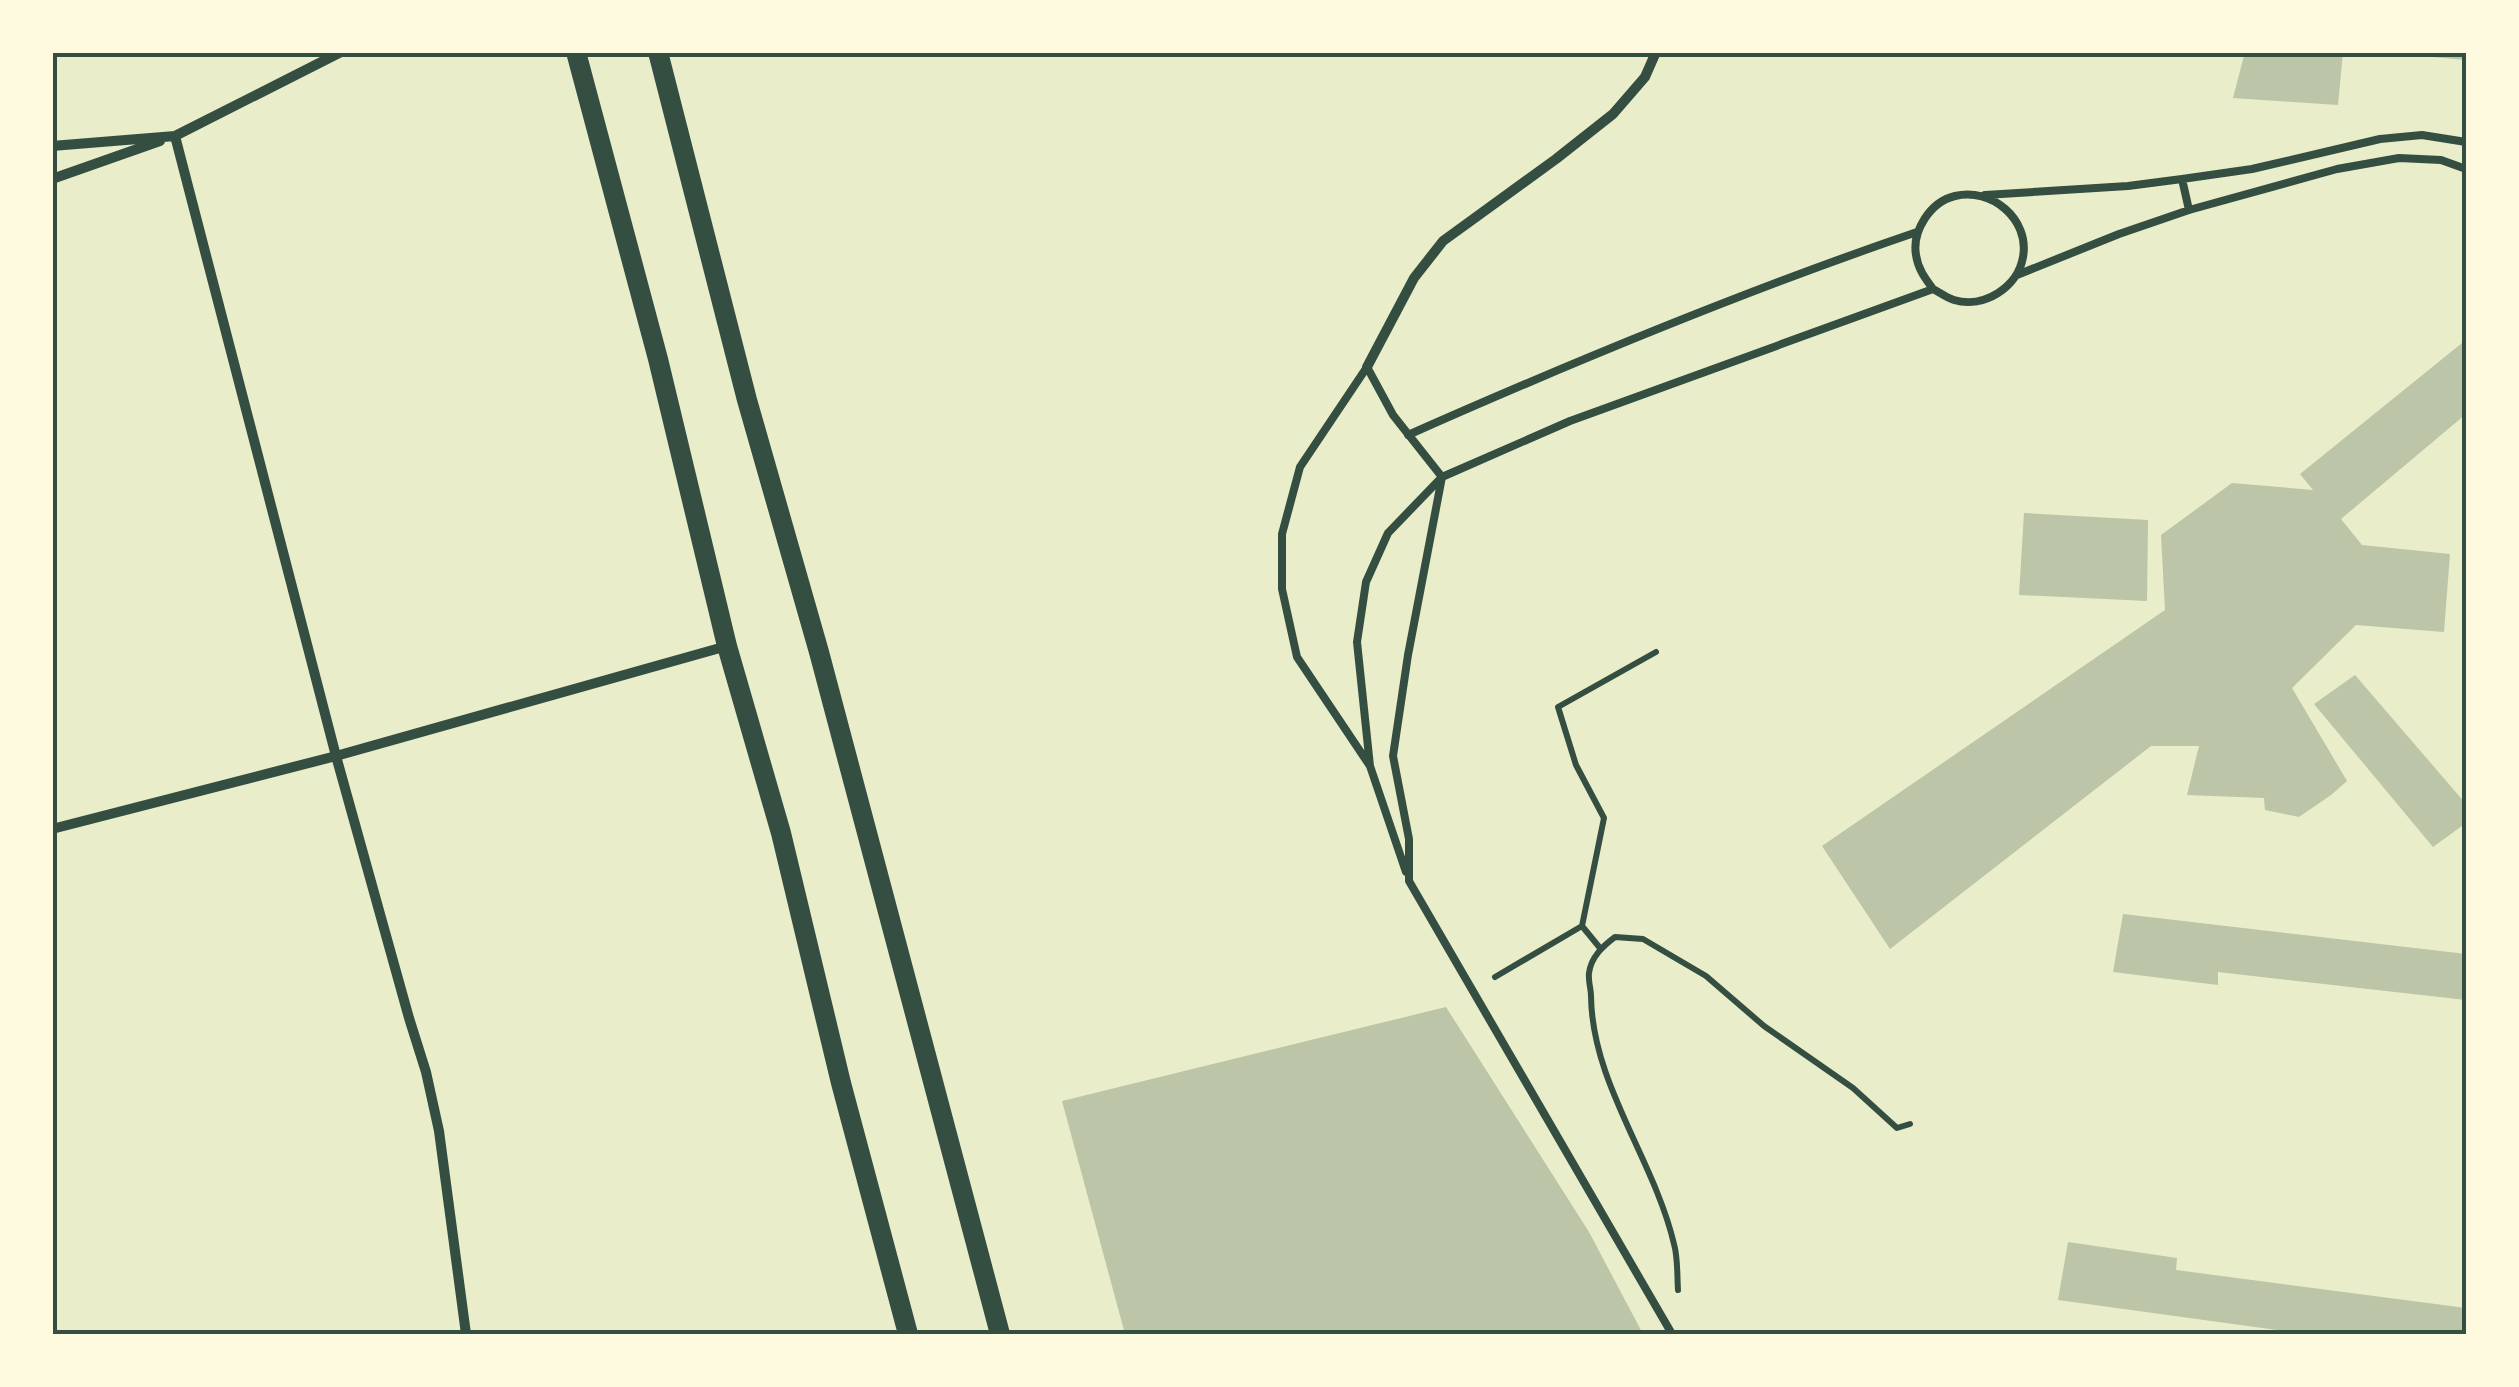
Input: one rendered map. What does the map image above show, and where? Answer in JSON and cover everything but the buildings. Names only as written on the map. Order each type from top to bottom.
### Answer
[{"type":"main road","points":[[576,52],[908,1334]]},
{"type":"main road","points":[[661,56],[747,400],[819,652],[1000,1334]]},
{"type":"street","points":[[52,179],[176,136],[341,52]]},
{"type":"street","points":[[1367,367],[1414,278],[1444,241],[1614,114],[1644,78],[1656,52]]},
{"type":"street","points":[[52,146],[176,136]]},
{"type":"street","points":[[176,136],[336,756],[426,1072],[439,1131],[466,1334]]},
{"type":"street","points":[[52,829],[336,756],[727,646]]},
{"type":"lane","points":[[1980,195],[1999,203],[2014,216],[2023,236],[2024,256],[2017,276],[2001,293],[1978,302],[1954,300],[1933,289],[1921,272],[1915,253],[1917,232],[1931,210],[1954,196],[2182,179],[2252,169],[2380,139],[2422,135],[2466,142]]},
{"type":"lane","points":[[2017,276],[2189,210],[2337,169],[2399,158],[2441,160],[2466,169]]},
{"type":"lane","points":[[2182,179],[2189,210]]},
{"type":"lane","points":[[1408,435],[1802,271],[1917,232]]},
{"type":"lane","points":[[1672,1334],[1409,881],[1370,766],[1357,642],[1366,582],[1388,532],[1442,476],[1570,421],[1933,289]]},
{"type":"lane","points":[[1370,766],[1297,657],[1282,589],[1282,534],[1300,467],[1367,367],[1393,414],[1442,476]]},
{"type":"lane","points":[[1409,881],[1409,839],[1393,756],[1442,476]]},
{"type":"path","points":[[1480,986],[1582,926],[1604,818],[1576,766],[1558,707],[1656,652]]},
{"type":"path","points":[[1582,926],[1600,948]]},
{"type":"path","points":[[1679,1299],[1675,1246],[1647,1166],[1610,1087],[1590,1012],[1588,974],[1600,948],[1615,937],[1643,939],[1706,976],[1764,1026],[1853,1088],[1898,1128],[1910,1124]]}]
